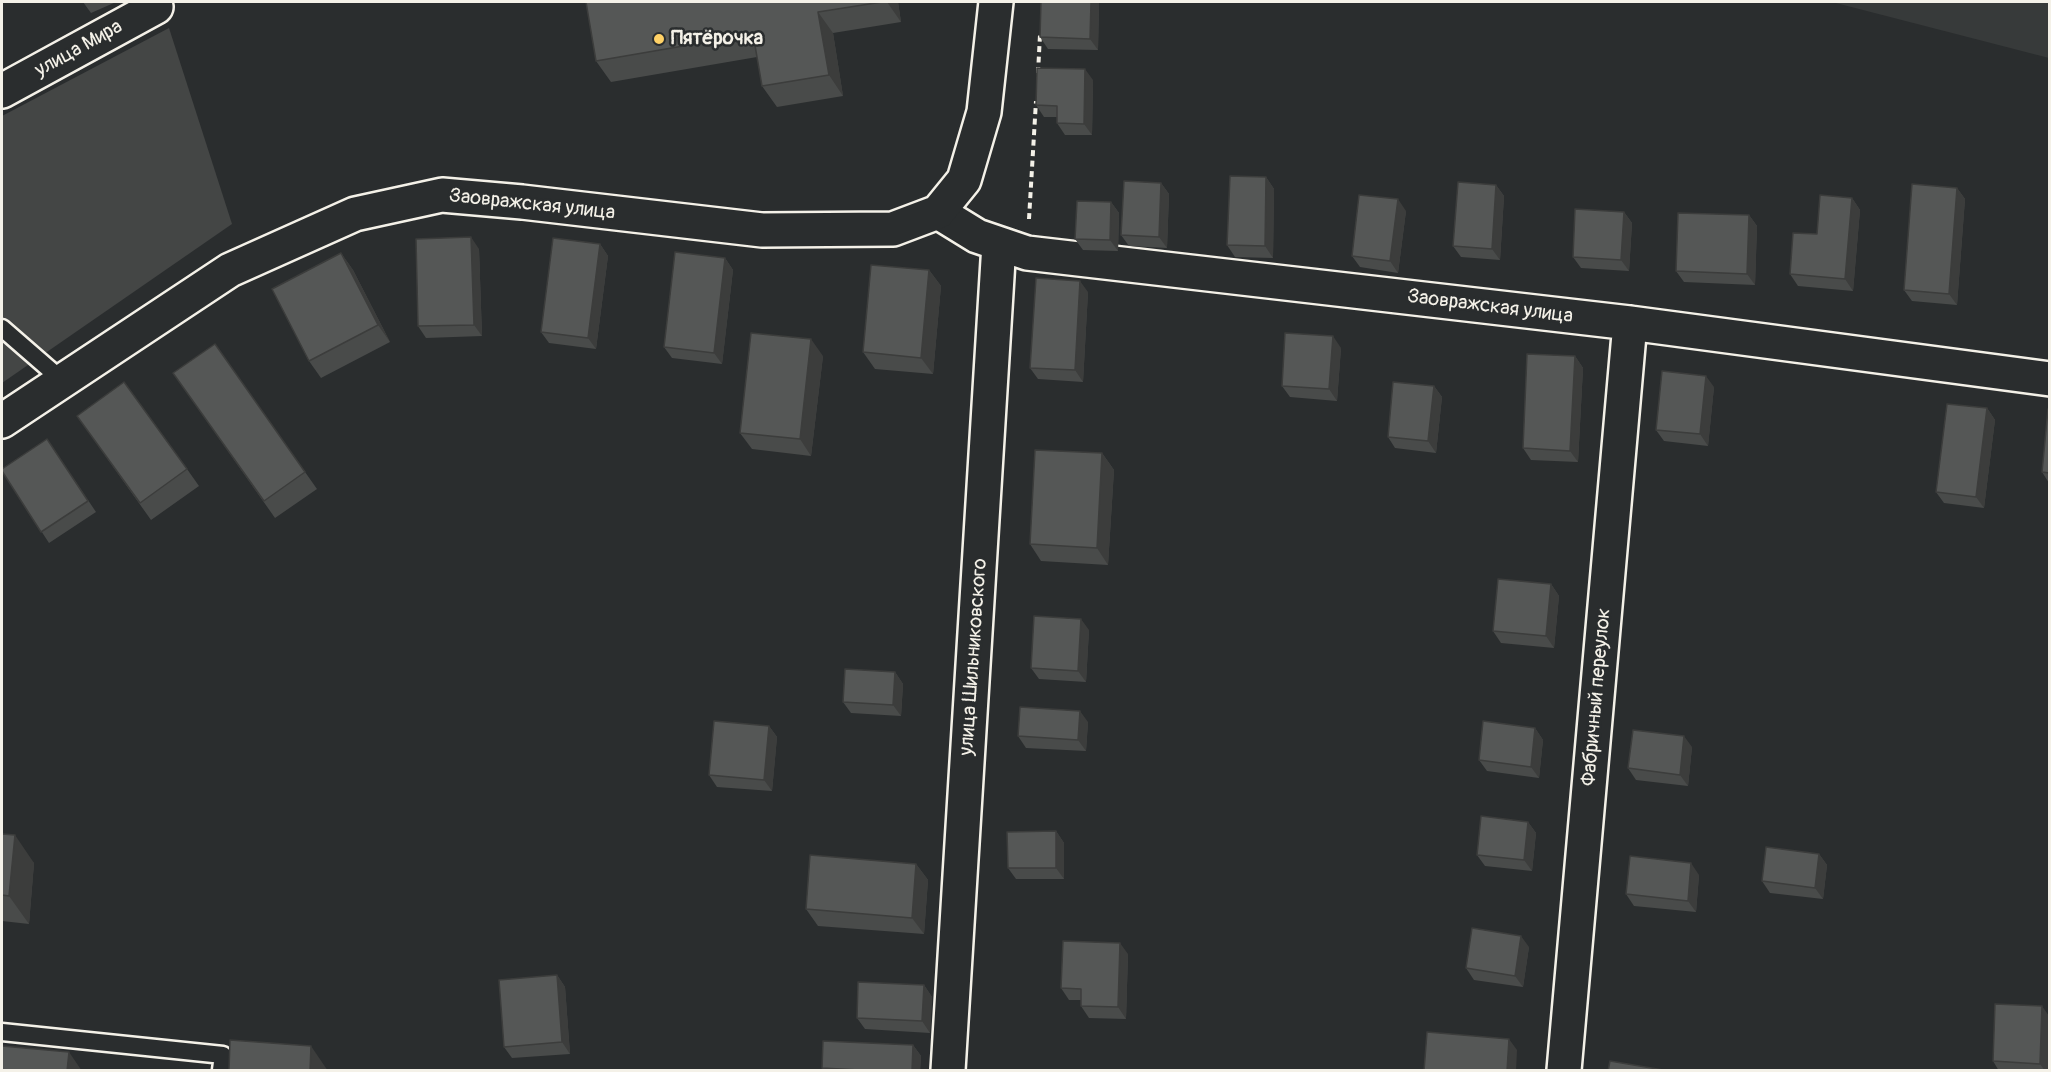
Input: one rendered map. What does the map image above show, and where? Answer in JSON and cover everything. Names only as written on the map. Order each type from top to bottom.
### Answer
[{"type":"street","points":[[938,212],[964,180],[984,112],[996,2]]},
{"type":"street","name":"улица Мира","points":[[2,91],[156,7]]},
{"type":"street","name":"Заовражская улица","points":[[2,421],[230,270],[355,214],[442,195],[762,230],[892,229],[938,212],[977,236],[1013,248],[1629,323],[2049,379]]},
{"type":"street","name":"улица Шильниковского","points":[[948,1071],[1013,248]]},
{"type":"street","name":"Фабричный переулок","points":[[1564,1071],[1629,323]]},
{"type":"lane","points":[[2,328],[63,381]]},
{"type":"lane","points":[[2,1032],[223,1055],[221,1071]]},
{"type":"path","points":[[1038,82],[1041,24]]},
{"type":"path","points":[[1013,248],[1037,93]]},
{"type":"shaded area","points":[[1832,2],[2049,2],[2049,58]]},
{"type":"shaded area","points":[[169,28],[232,224],[2,383],[2,116]]},
{"type":"building","points":[[586,2],[882,2],[818,12],[829,75],[762,86],[753,34],[596,61]]},
{"type":"building","points":[[1041,2],[1091,2],[1090,39],[1040,37]]},
{"type":"building","points":[[1037,68],[1085,69],[1084,124],[1057,123],[1057,106],[1036,105]]},
{"type":"building","points":[[1230,176],[1266,177],[1265,246],[1227,245]]},
{"type":"building","points":[[1124,181],[1161,183],[1159,237],[1121,235]]},
{"type":"building","points":[[1458,182],[1496,185],[1492,249],[1453,246]]},
{"type":"building","points":[[1912,184],[1957,188],[1949,294],[1904,290]]},
{"type":"building","points":[[1359,195],[1398,199],[1390,261],[1352,256]]},
{"type":"building","points":[[1820,195],[1852,198],[1845,279],[1790,274],[1793,233],[1817,234]]},
{"type":"building","points":[[1077,201],[1111,202],[1110,240],[1075,239]]},
{"type":"building","points":[[1575,209],[1624,212],[1621,260],[1573,257]]},
{"type":"building","points":[[1678,213],[1749,215],[1747,274],[1676,271]]},
{"type":"building","points":[[471,237],[474,325],[418,326],[416,239]]},
{"type":"building","points":[[553,238],[600,244],[588,338],[541,332]]},
{"type":"building","points":[[675,252],[725,258],[714,353],[664,347]]},
{"type":"building","points":[[341,253],[378,325],[309,361],[272,289]]},
{"type":"building","points":[[871,265],[929,270],[921,358],[863,352]]},
{"type":"building","points":[[1036,278],[1080,281],[1075,370],[1030,368]]},
{"type":"building","points":[[751,333],[811,339],[800,439],[740,433]]},
{"type":"building","points":[[1285,333],[1333,336],[1329,389],[1282,386]]},
{"type":"building","points":[[215,344],[305,472],[264,501],[173,373]]},
{"type":"building","points":[[1527,354],[1575,356],[1570,451],[1523,448]]},
{"type":"building","points":[[1662,371],[1706,376],[1700,434],[1656,430]]},
{"type":"building","points":[[124,382],[187,469],[140,503],[77,416]]},
{"type":"building","points":[[1393,382],[1434,386],[1428,441],[1388,437]]},
{"type":"building","points":[[1947,404],[1987,408],[1976,497],[1936,492]]},
{"type":"building","points":[[2049,410],[2049,473],[2042,472]]},
{"type":"building","points":[[47,439],[88,501],[41,532],[2,469]]},
{"type":"building","points":[[1035,450],[1102,453],[1097,548],[1030,544]]},
{"type":"building","points":[[1498,579],[1551,584],[1546,636],[1493,631]]},
{"type":"building","points":[[1034,616],[1081,619],[1078,671],[1031,668]]},
{"type":"building","points":[[845,669],[895,672],[893,705],[843,702]]},
{"type":"building","points":[[1020,707],[1080,711],[1078,740],[1018,736]]},
{"type":"building","points":[[714,721],[769,726],[764,780],[709,775]]},
{"type":"building","points":[[1483,721],[1535,728],[1531,767],[1479,760]]},
{"type":"building","points":[[1633,730],[1684,736],[1680,775],[1628,768]]},
{"type":"building","points":[[1481,816],[1528,822],[1524,860],[1477,855]]},
{"type":"building","points":[[1056,831],[1056,868],[1008,868],[1007,832]]},
{"type":"building","points":[[2,834],[15,835],[9,896],[2,895]]},
{"type":"building","points":[[1766,847],[1819,854],[1815,888],[1762,881]]},
{"type":"building","points":[[810,855],[916,864],[912,918],[806,909]]},
{"type":"building","points":[[1630,856],[1691,863],[1688,901],[1626,894]]},
{"type":"building","points":[[1472,928],[1521,936],[1515,976],[1466,968]]},
{"type":"building","points":[[1063,941],[1120,943],[1118,1007],[1081,1006],[1081,989],[1061,988]]},
{"type":"building","points":[[557,975],[562,1042],[504,1047],[499,980]]},
{"type":"building","points":[[858,982],[924,985],[922,1021],[857,1018]]},
{"type":"building","points":[[1995,1004],[2042,1006],[2040,1064],[1993,1061]]},
{"type":"building","points":[[1427,1032],[1509,1039],[1507,1071],[1424,1071]]},
{"type":"building","points":[[230,1040],[311,1046],[310,1071],[229,1071]]},
{"type":"building","points":[[823,1041],[913,1045],[912,1071],[822,1068]]},
{"type":"building","points":[[2,1046],[69,1052],[67,1071],[2,1071]]},
{"type":"building","points":[[1610,1061],[1669,1071],[1608,1071]]},
{"type":"place","name":"Пятёрочка","points":[[659,39]]}]
